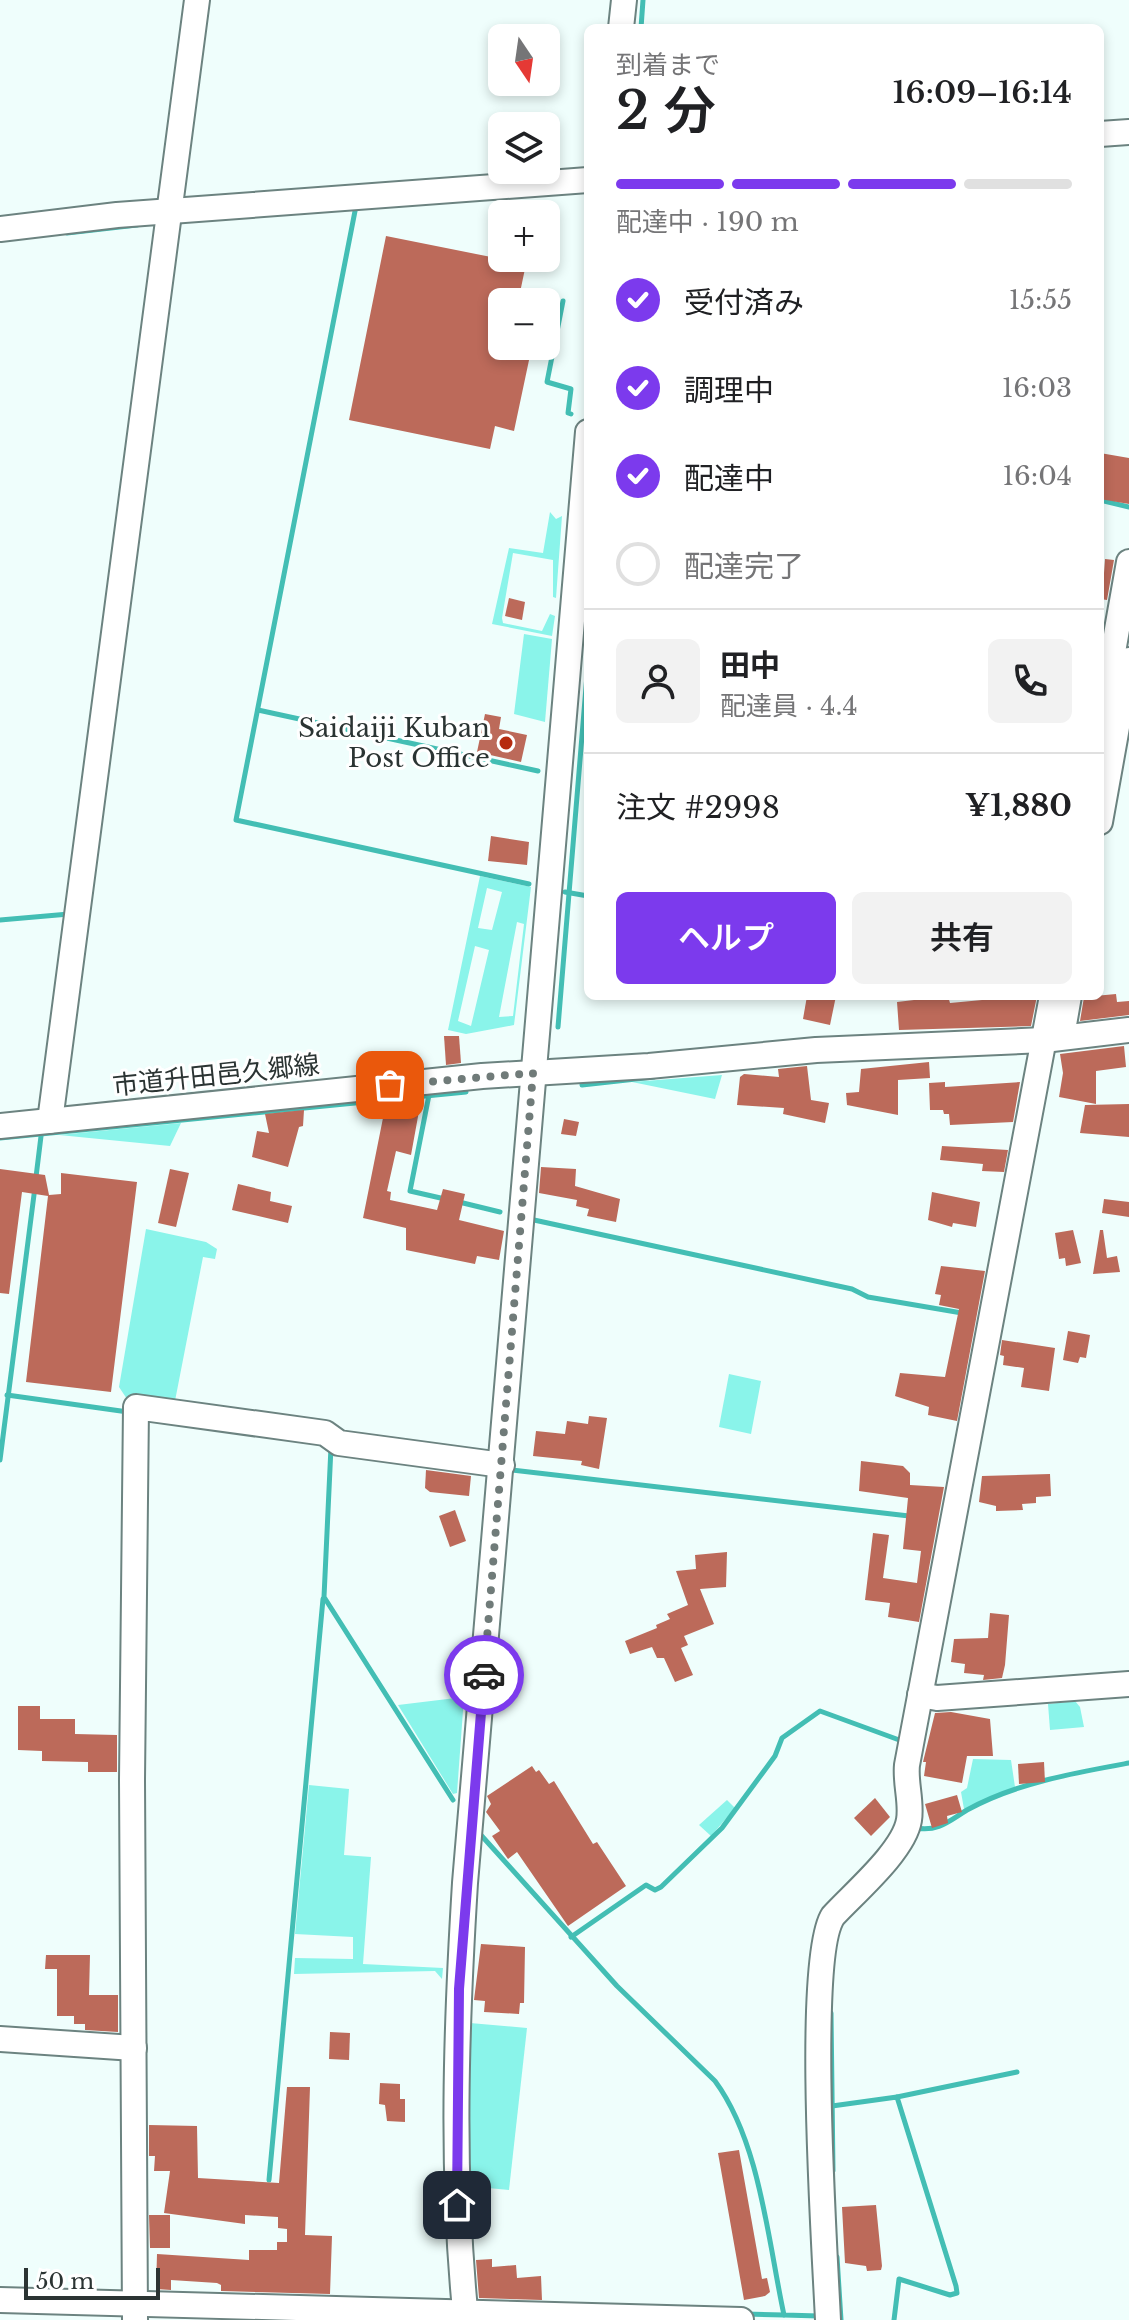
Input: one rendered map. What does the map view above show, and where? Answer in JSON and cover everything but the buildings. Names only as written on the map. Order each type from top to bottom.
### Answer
[{"type":"street","points":[[45,1122],[197,0]]},
{"type":"street","points":[[621,24],[624,0]]},
{"type":"street","points":[[1104,134],[1129,132]]},
{"type":"street","points":[[0,229],[584,180]]},
{"type":"street","points":[[465,2317],[457,2189],[459,1989],[584,479]]},
{"type":"street","points":[[1104,703],[1129,562]]},
{"type":"street","points":[[1104,800],[1129,660]]},
{"type":"street","points":[[1052,1000],[1053,1038]]},
{"type":"street","points":[[828,2320],[821,2114],[820,1953],[825,1928],[833,1916],[898,1845],[907,1828],[910,1816],[905,1778],[927,1696],[1053,1038],[1067,1000]]},
{"type":"street","name":"市道升田邑久郷線","points":[[0,1126],[533,1073],[816,1050],[1053,1038],[1129,1030]]},
{"type":"street","points":[[135,2312],[136,1412],[325,1433],[339,1443],[502,1465]]},
{"type":"street","points":[[927,1696],[1129,1684]]},
{"type":"street","points":[[0,2039],[134,2048]]},
{"type":"street","points":[[0,2300],[135,2312],[741,2320]]},
{"type":"shaded area","points":[[550,512],[556,519],[562,516],[556,598],[553,597],[553,560],[513,553],[502,618],[503,623],[542,631],[550,614],[555,616],[552,636],[492,624],[509,548],[543,553]]},
{"type":"shaded area","points":[[524,634],[552,639],[545,722],[514,714]]},
{"type":"shaded area","points":[[480,876],[531,887],[514,1025],[466,1034],[448,1030]],"holes":[[[487,888],[502,892],[492,930],[478,928]],[[517,922],[524,924],[513,1016],[499,1017]],[[475,946],[489,950],[471,1026],[458,1021]]]},
{"type":"shaded area","points":[[722,1075],[715,1099],[632,1082]]},
{"type":"shaded area","points":[[181,1123],[170,1146],[59,1135]]},
{"type":"shaded area","points":[[146,1229],[206,1242],[217,1249],[215,1259],[203,1257],[174,1406],[127,1399],[119,1387]]},
{"type":"shaded area","points":[[729,1374],[761,1381],[751,1434],[719,1427]]},
{"type":"shaded area","points":[[464,1697],[457,1793],[453,1794],[398,1705]]},
{"type":"shaded area","points":[[1075,1701],[1080,1707],[1084,1727],[1050,1730],[1048,1704]]},
{"type":"shaded area","points":[[973,1759],[1011,1760],[1015,1787],[964,1809],[961,1792],[967,1788]]},
{"type":"shaded area","points":[[309,1785],[349,1789],[344,1855],[371,1857],[363,1964],[443,1968],[442,1979],[435,1971],[294,1974],[295,1958],[353,1959],[353,1937],[295,1934]]},
{"type":"shaded area","points":[[727,1800],[735,1808],[711,1836],[699,1825]]},
{"type":"shaded area","points":[[470,2023],[527,2028],[509,2190],[467,2186],[466,2080]]},
{"type":"waterway","points":[[641,24],[643,0]]},
{"type":"waterway","points":[[356,206],[236,820],[529,884]]},
{"type":"waterway","points":[[67,233],[137,225]]},
{"type":"waterway","points":[[563,301],[547,382],[571,389],[568,413],[571,414]]},
{"type":"waterway","points":[[1104,501],[1129,507]]},
{"type":"waterway","points":[[258,710],[538,771]]},
{"type":"waterway","points":[[558,1027],[584,712]]},
{"type":"waterway","points":[[565,892],[584,895]]},
{"type":"waterway","points":[[0,920],[69,914]]},
{"type":"waterway","points":[[582,1085],[654,1077]]},
{"type":"waterway","points":[[0,1138],[466,1092]]},
{"type":"waterway","points":[[429,1095],[410,1191],[445,1199]]},
{"type":"waterway","points":[[36,1177],[42,1128]]},
{"type":"waterway","points":[[0,1460],[35,1187]]},
{"type":"waterway","points":[[459,1202],[500,1212]]},
{"type":"waterway","points":[[534,1220],[852,1289],[868,1297],[962,1313]]},
{"type":"waterway","points":[[7,1395],[128,1412]]},
{"type":"waterway","points":[[331,1447],[324,1597],[453,1800]]},
{"type":"waterway","points":[[512,1470],[909,1516]]},
{"type":"waterway","points":[[269,2180],[323,1599]]},
{"type":"waterway","points":[[571,1937],[646,1885],[655,1890],[661,1887],[722,1828],[775,1756],[782,1738],[820,1711],[902,1741]]},
{"type":"waterway","points":[[916,1828],[937,1827],[986,1801],[1025,1786],[1129,1763]]},
{"type":"waterway","points":[[480,1834],[617,1986],[715,2081],[743,2133],[752,2162],[784,2315],[819,2316]]},
{"type":"waterway","points":[[831,2013],[833,2171]]},
{"type":"waterway","points":[[897,2097],[1017,2072]]},
{"type":"waterway","points":[[832,2106],[897,2097],[956,2286],[957,2293],[950,2295],[899,2279],[894,2320]]},
{"type":"waterway","points":[[837,2257],[841,2320]]},
{"type":"waterway","points":[[745,2314],[784,2315]]},
{"type":"way so far","points":[[390,1085],[533,1073],[484,1675]]},
{"type":"place","name":"Saidaiji Kuban Post Office","points":[[506,743]]},
{"type":"route","points":[[457,2205],[455,2093],[459,1989],[465,1883],[484,1675]]}]
